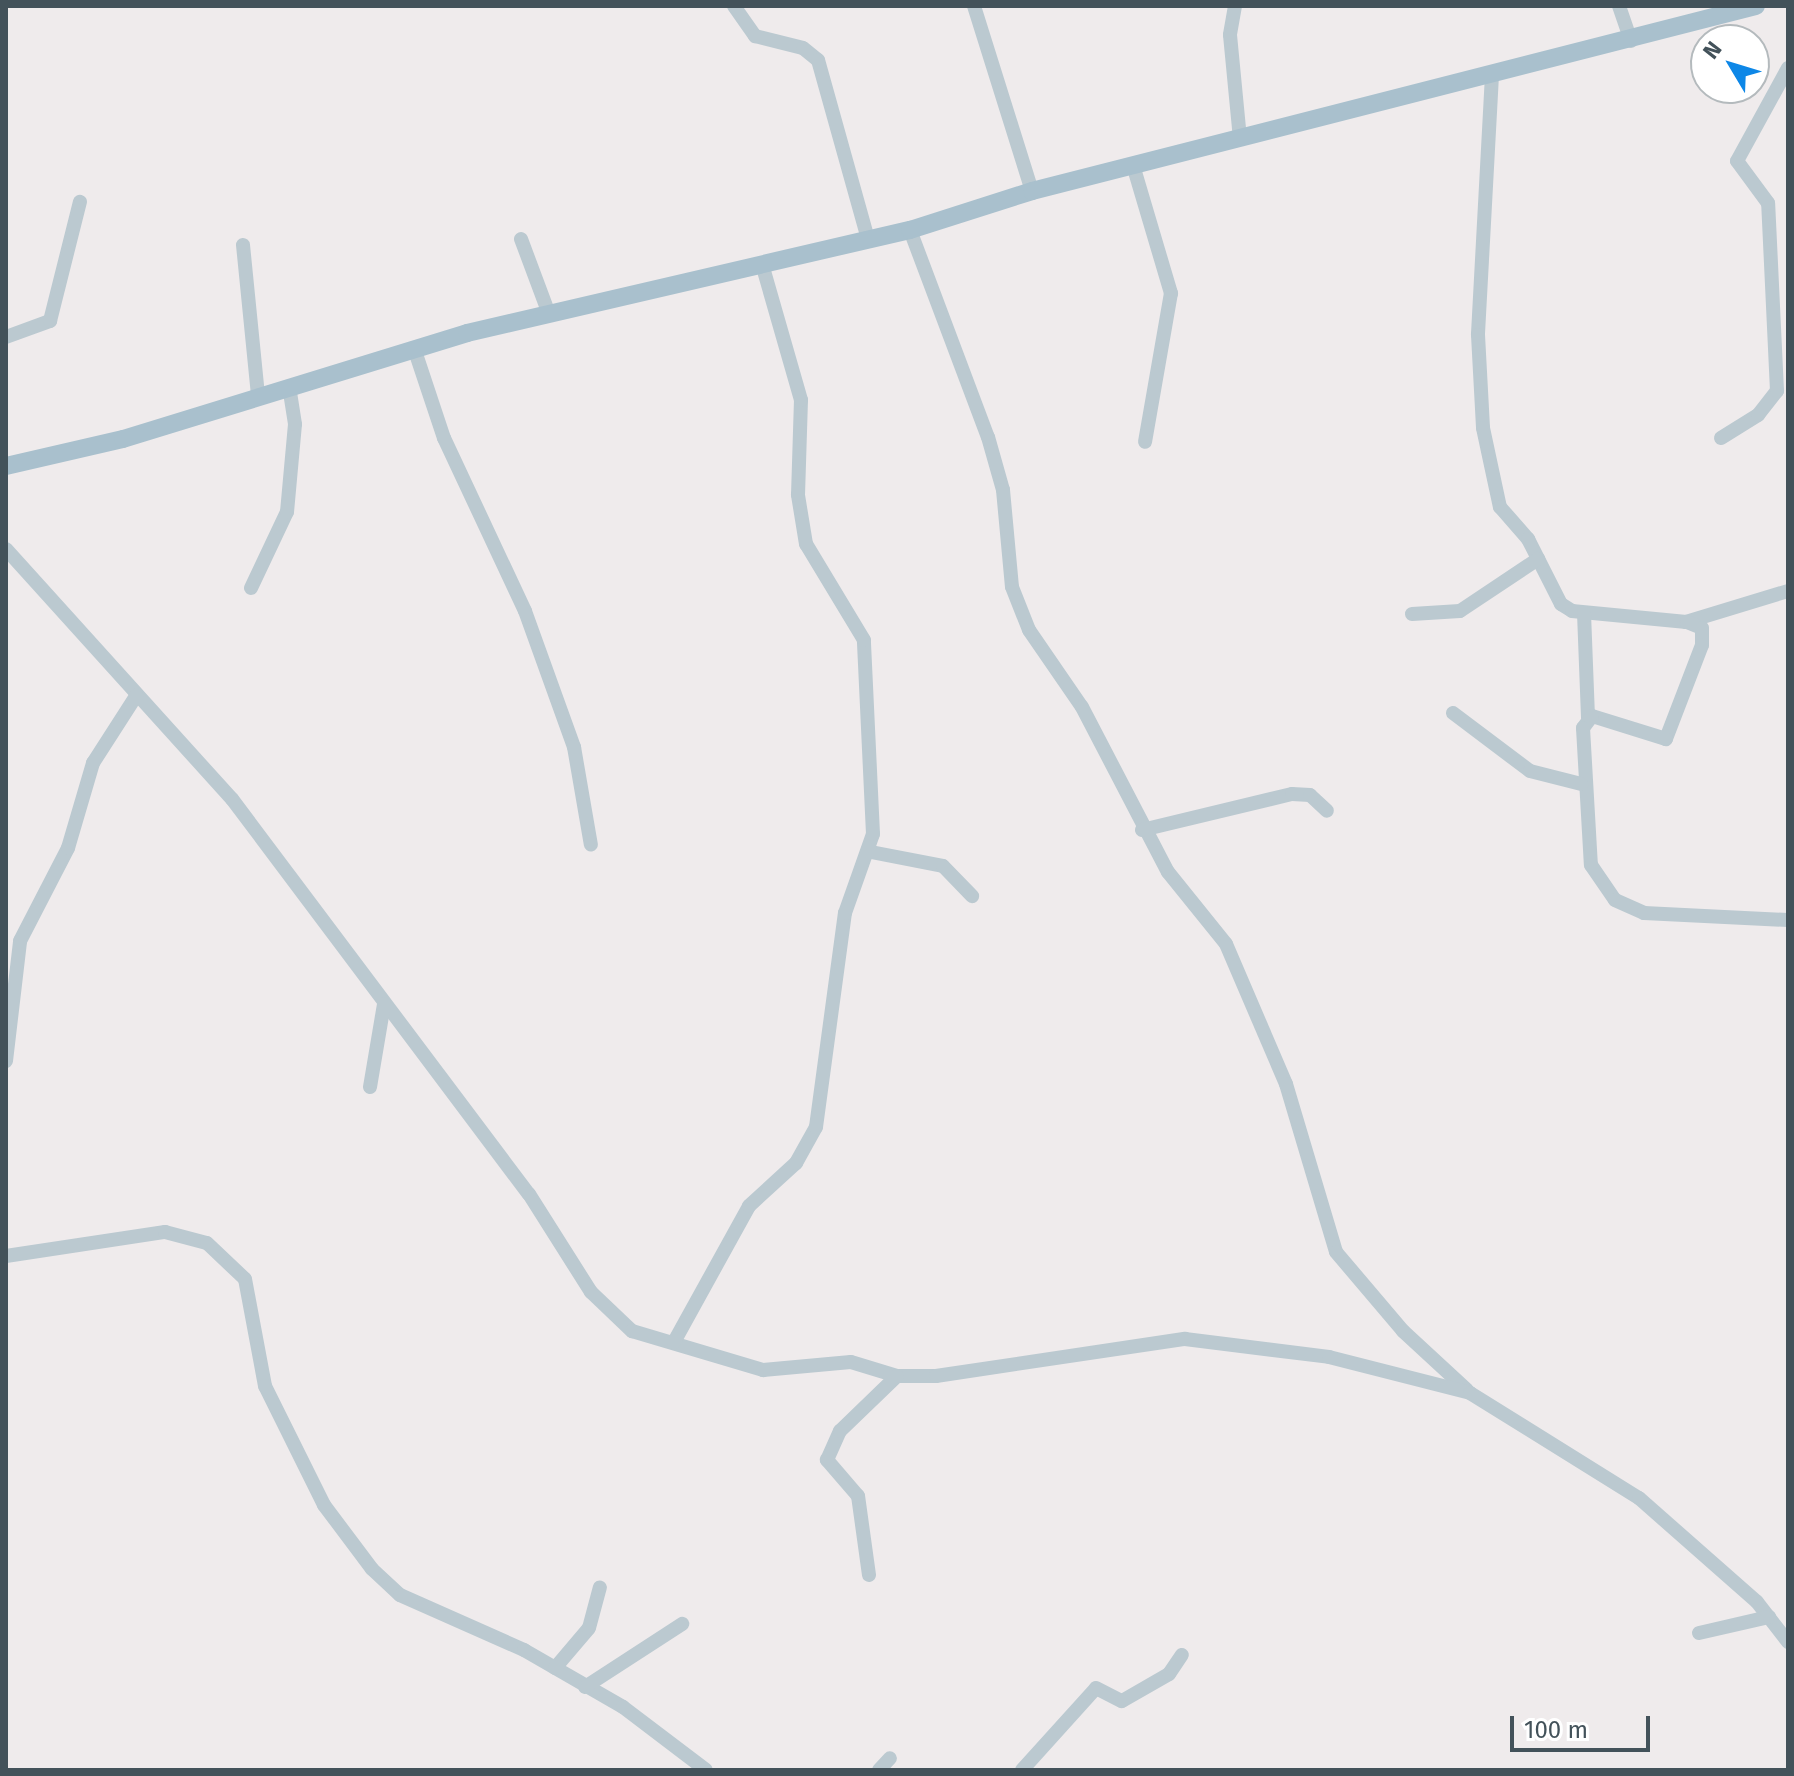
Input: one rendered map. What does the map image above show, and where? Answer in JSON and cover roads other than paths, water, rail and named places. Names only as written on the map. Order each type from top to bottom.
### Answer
[{"type":"main road","points":[[6,466],[258,396],[414,348],[910,230],[1032,191],[1631,41],[1756,6]]},
{"type":"street","points":[[734,6],[755,36],[803,48],[818,60],[868,239]]},
{"type":"street","points":[[974,6],[1032,191]]},
{"type":"street","points":[[1235,6],[1230,35],[1240,138]]},
{"type":"street","points":[[1619,6],[1631,41]]},
{"type":"street","points":[[1721,438],[1758,415],[1777,391],[1768,203],[1737,161],[1788,68]]},
{"type":"street","points":[[1492,75],[1478,286],[1480,396],[1500,507],[1538,559],[1561,604],[1584,613],[1686,622],[1702,628],[1702,645],[1666,739],[1588,718]]},
{"type":"street","points":[[1133,165],[1171,293],[1145,442]]},
{"type":"street","points":[[6,337],[50,321],[80,202]]},
{"type":"street","points":[[910,230],[988,437],[1020,608],[1082,707],[1142,830],[1226,944],[1286,1084],[1336,1252],[1440,1367],[1470,1393],[1639,1498],[1769,1617],[1788,1642]]},
{"type":"street","points":[[521,239],[549,314]]},
{"type":"street","points":[[243,245],[258,396]]},
{"type":"street","points":[[674,1342],[717,1254],[749,1206],[796,1163],[816,1127],[845,913],[871,852],[874,780],[863,706],[864,640],[806,544],[798,495],[801,400],[762,264]]},
{"type":"street","points":[[414,348],[444,438],[525,611],[574,747],[591,845]]},
{"type":"street","points":[[251,588],[287,512],[295,424],[289,386]]},
{"type":"street","points":[[6,549],[109,656],[136,696],[232,799],[529,1194],[591,1292],[632,1331],[763,1370],[851,1362],[897,1376],[1185,1339],[1329,1357],[1470,1393]]},
{"type":"street","points":[[1412,614],[1460,611],[1538,559]]},
{"type":"street","points":[[1686,622],[1788,591]]},
{"type":"street","points":[[1584,613],[1588,718],[1581,784],[1591,865],[1615,900],[1690,919],[1788,920]]},
{"type":"street","points":[[6,1061],[20,941],[68,848],[93,763],[136,696]]},
{"type":"street","points":[[1453,713],[1530,771],[1581,784]]},
{"type":"street","points":[[1142,830],[1292,794],[1310,795],[1327,811]]},
{"type":"street","points":[[871,852],[943,866],[972,896]]},
{"type":"street","points":[[370,1087],[384,1004]]},
{"type":"street","points":[[6,1256],[165,1232],[207,1243],[245,1279],[265,1386],[324,1505],[372,1569],[400,1595],[555,1668],[645,1721],[706,1770]]},
{"type":"street","points":[[1440,1367],[1447,1388]]},
{"type":"street","points":[[869,1575],[858,1496],[827,1460],[840,1431],[897,1376]]},
{"type":"street","points":[[555,1668],[589,1628],[600,1587]]},
{"type":"street","points":[[1699,1633],[1769,1617]]},
{"type":"street","points":[[585,1687],[682,1624]]},
{"type":"street","points":[[1022,1770],[1096,1688],[1122,1701],[1169,1674],[1182,1655]]},
{"type":"street","points":[[879,1770],[890,1758]]}]
